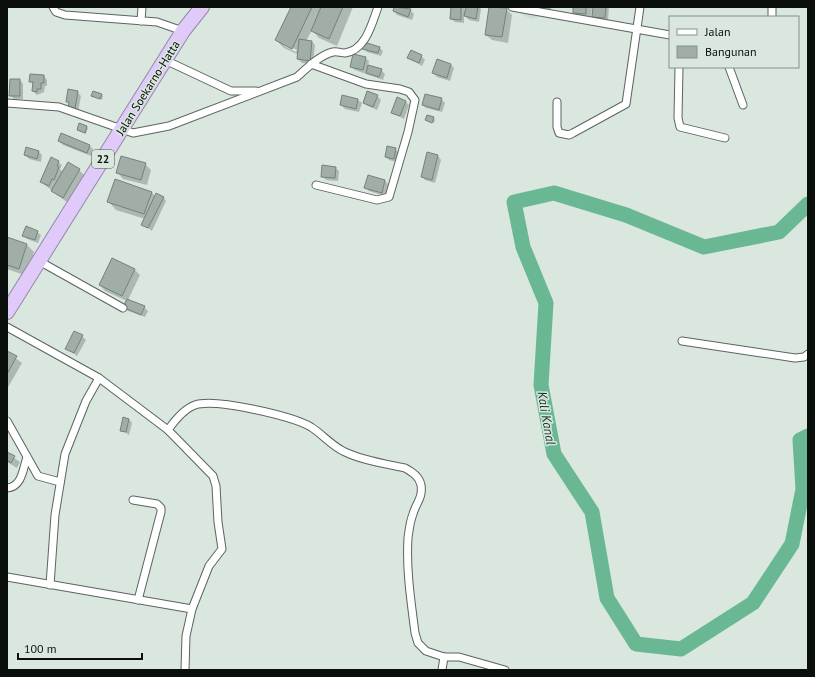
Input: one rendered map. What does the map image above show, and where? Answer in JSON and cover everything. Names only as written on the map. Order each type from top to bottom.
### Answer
[{"type":"highway","name":"Jalan Soekarno-Hatta","points":[[7,312],[183,31],[202,7]]},
{"type":"street","points":[[53,7],[56,12],[65,15],[157,22],[183,31]]},
{"type":"street","points":[[141,21],[142,7]]},
{"type":"street","points":[[7,103],[59,106],[133,133],[169,126],[297,77],[311,64],[332,52],[345,53],[352,51],[367,37],[378,7]]},
{"type":"street","points":[[512,7],[669,35]]},
{"type":"street","points":[[557,102],[557,127],[560,133],[563,134],[573,133],[626,104],[635,29],[640,7]]},
{"type":"street","points":[[165,60],[231,91],[262,90]]},
{"type":"street","points":[[311,64],[366,84],[405,90],[413,95],[415,100],[408,132],[389,197],[377,200],[316,185]]},
{"type":"street","points":[[679,68],[678,118],[680,127],[725,138]]},
{"type":"street","points":[[729,68],[743,105]]},
{"type":"street","points":[[39,261],[123,308]]},
{"type":"street","points":[[7,327],[99,378],[168,430],[209,471],[216,486],[218,522],[222,549],[209,566],[192,609],[186,636],[185,670]]},
{"type":"street","points":[[682,341],[795,358],[804,357],[808,354]]},
{"type":"street","points":[[50,585],[55,515],[65,454],[71,435],[86,400],[99,378]]},
{"type":"street","points":[[168,430],[178,416],[193,406],[203,403],[216,403],[270,414],[310,427],[343,451],[405,468],[416,476],[420,483],[421,499],[413,513],[410,524],[407,562],[415,633],[421,648],[444,656],[459,657],[505,670]]},
{"type":"street","points":[[7,421],[38,476],[60,482]]},
{"type":"street","points":[[7,488],[13,488],[20,481],[27,457]]},
{"type":"street","points":[[134,500],[157,504],[161,508],[138,600]]},
{"type":"street","points":[[7,577],[192,609]]},
{"type":"street","points":[[442,670],[444,656]]},
{"type":"shaded area","points":[[508,7],[550,7],[549,14],[531,19]]},
{"type":"building","points":[[291,7],[312,7],[292,49],[275,40]]},
{"type":"building","points":[[321,7],[343,7],[329,39],[311,31]]},
{"type":"building","points":[[394,7],[411,9],[408,17],[393,11]]},
{"type":"building","points":[[451,7],[461,7],[461,20],[450,19]]},
{"type":"building","points":[[466,7],[478,7],[476,19],[464,16]]},
{"type":"building","points":[[489,7],[507,8],[502,37],[485,35]]},
{"type":"building","points":[[573,7],[586,7],[586,14],[573,13]]},
{"type":"building","points":[[593,7],[606,7],[605,18],[592,17]]},
{"type":"building","points":[[299,39],[312,41],[310,61],[297,59]]},
{"type":"building","points":[[364,42],[380,47],[378,53],[362,49]]},
{"type":"building","points":[[411,50],[422,55],[419,63],[407,58]]},
{"type":"building","points":[[353,54],[366,57],[363,70],[350,67]]},
{"type":"building","points":[[437,59],[451,64],[447,78],[432,73]]},
{"type":"building","points":[[368,65],[382,69],[379,77],[366,73]]},
{"type":"building","points":[[30,74],[44,75],[44,83],[41,83],[41,89],[37,89],[37,92],[32,91],[33,82],[29,82]]},
{"type":"building","points":[[10,79],[20,79],[20,96],[9,96]]},
{"type":"building","points":[[68,89],[78,91],[75,109],[68,108],[69,102],[66,102]]},
{"type":"building","points":[[93,91],[102,94],[100,99],[91,96]]},
{"type":"building","points":[[367,91],[378,95],[373,107],[363,103]]},
{"type":"building","points":[[425,94],[442,98],[439,110],[422,105]]},
{"type":"building","points":[[342,95],[358,99],[356,109],[340,105]]},
{"type":"building","points":[[397,97],[406,101],[400,116],[391,113]]},
{"type":"building","points":[[427,115],[434,117],[432,123],[425,120]]},
{"type":"building","points":[[79,123],[87,126],[85,133],[77,130]]},
{"type":"building","points":[[61,133],[90,145],[87,153],[58,141]]},
{"type":"building","points":[[387,146],[396,148],[394,159],[385,157]]},
{"type":"building","points":[[26,147],[39,151],[37,159],[24,155]]},
{"type":"building","points":[[427,152],[438,155],[432,180],[421,177]]},
{"type":"building","points":[[121,156],[146,163],[141,180],[116,173]]},
{"type":"building","points":[[51,157],[59,161],[57,166],[59,167],[54,180],[52,179],[49,186],[40,182]]},
{"type":"building","points":[[68,162],[80,169],[63,198],[51,191]]},
{"type":"building","points":[[322,165],[336,167],[335,178],[321,177]]},
{"type":"building","points":[[368,175],[385,180],[382,193],[364,188]]},
{"type":"building","points":[[115,179],[152,192],[144,214],[107,202]]},
{"type":"building","points":[[156,193],[164,197],[148,228],[141,225]]},
{"type":"building","points":[[26,226],[38,231],[35,240],[22,236]]},
{"type":"building","points":[[7,237],[27,244],[19,269],[7,265]]},
{"type":"building","points":[[112,258],[135,269],[122,296],[99,285]]},
{"type":"building","points":[[127,299],[145,306],[141,315],[123,307]]},
{"type":"building","points":[[74,331],[83,335],[74,353],[65,349]]},
{"type":"building","points":[[7,351],[17,356],[7,374]]},
{"type":"building","points":[[123,417],[129,419],[126,432],[120,431]]},
{"type":"building","points":[[7,452],[15,456],[11,463],[7,460]]},
{"type":"waterway","name":"Kali Kanal","points":[[808,204],[779,232],[704,247],[626,215],[554,193],[514,202],[523,247],[546,303],[541,385],[554,454],[592,512],[607,598],[636,644],[681,649],[753,603],[792,544],[803,489],[800,440],[808,436]]}]
